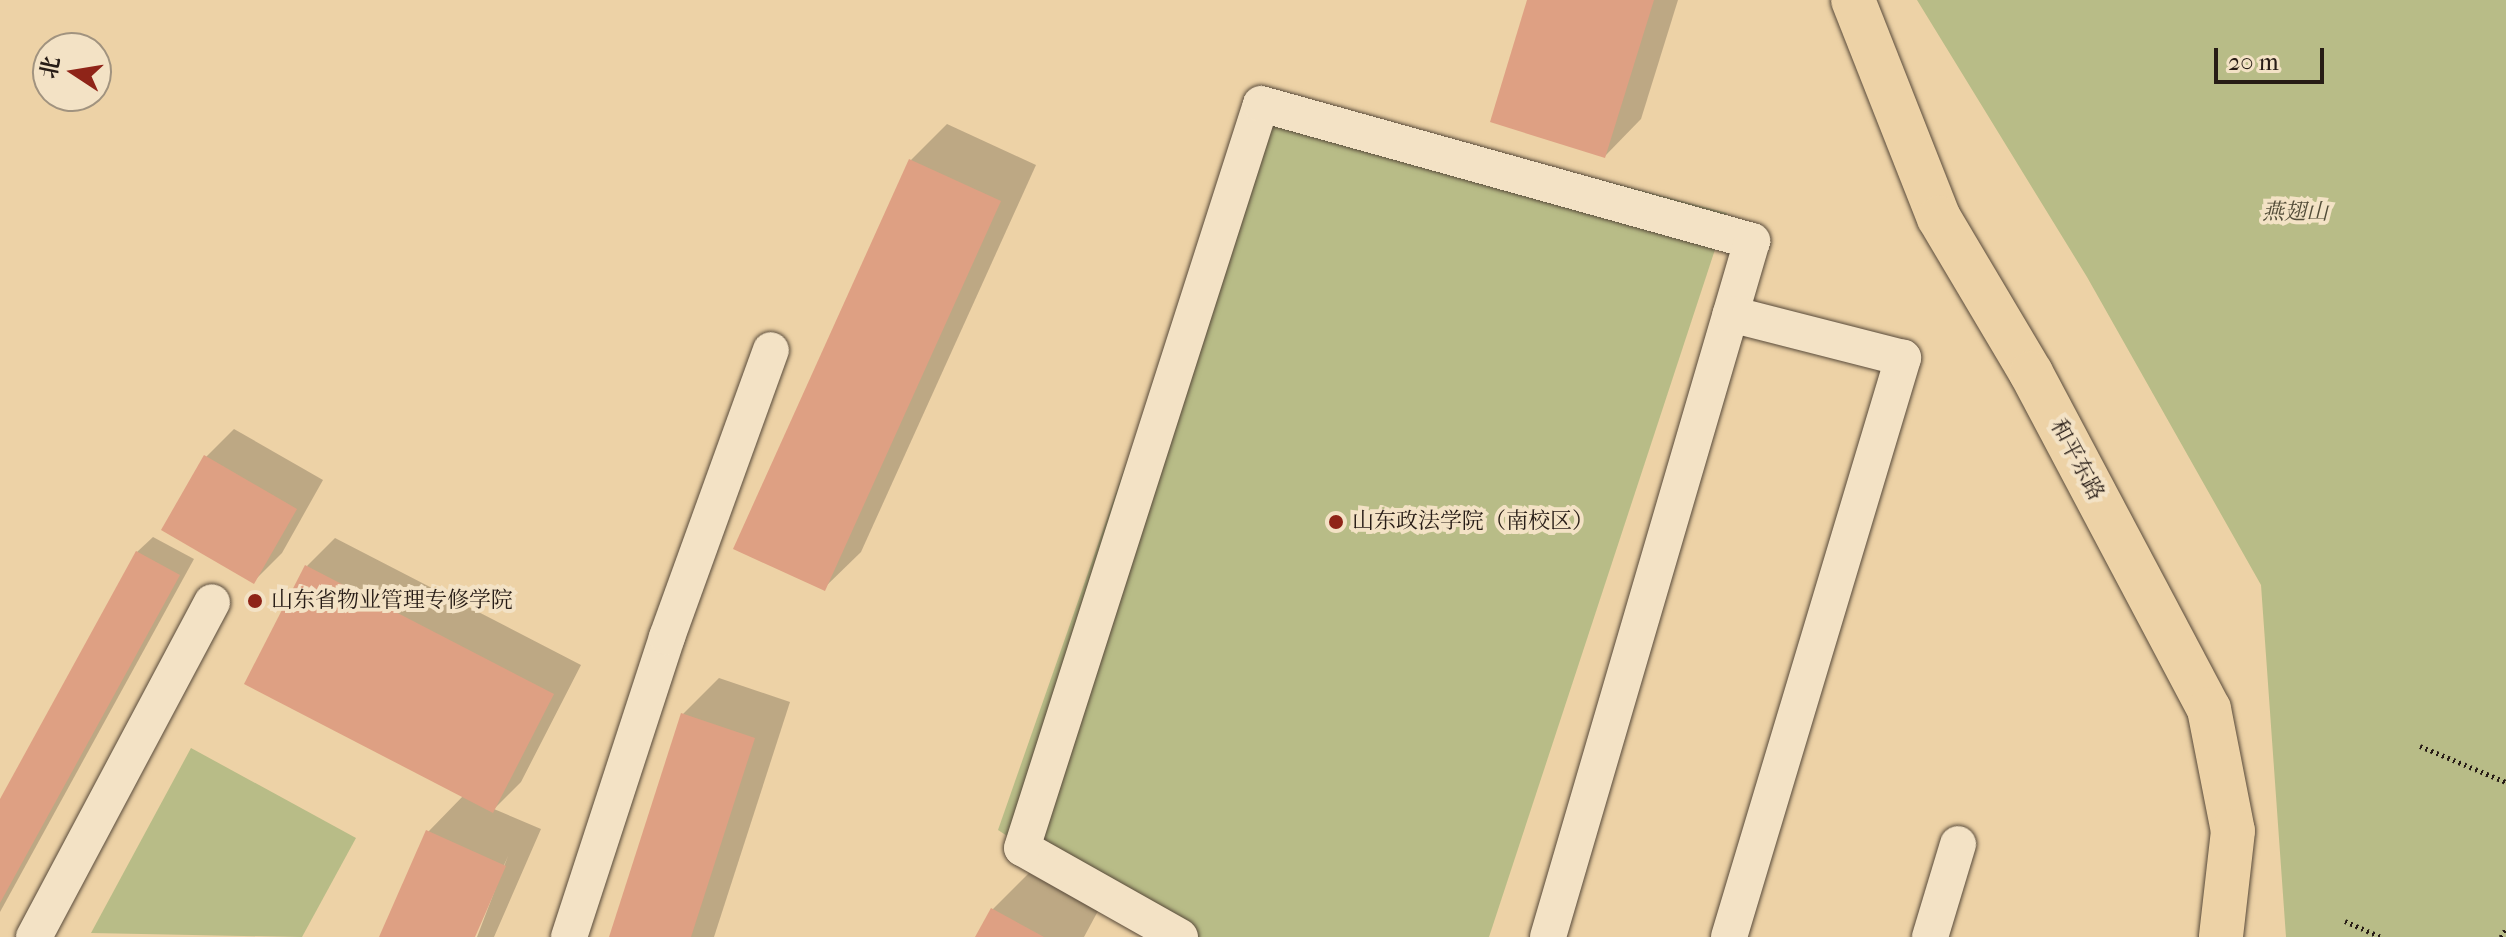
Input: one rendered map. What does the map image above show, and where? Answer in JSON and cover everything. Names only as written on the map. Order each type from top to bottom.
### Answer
[{"type":"main road","name":"和平东路","points":[[1853,0],[1939,218],[2031,373],[2209,709],[2233,831],[2221,937]]},
{"type":"street","points":[[1180,937],[1022,848],[1261,104],[1752,241],[1548,937]]},
{"type":"street","points":[[1729,937],[1903,358],[1731,314]]},
{"type":"street","points":[[569,937],[667,637],[771,350]]},
{"type":"street","points":[[34,937],[212,602]]},
{"type":"street","points":[[1930,937],[1958,844]]},
{"type":"path","points":[[2420,746],[2506,782]]},
{"type":"path","points":[[2345,921],[2381,937]]},
{"type":"path","points":[[2501,937],[2506,929]]},
{"type":"green space","name":"燕翅山","points":[[1917,0],[2506,0],[2506,937],[2286,937],[2261,585],[2087,277]]},
{"type":"green space","name":"山东政法学院（南校区）","points":[[1257,90],[1727,213],[1489,937],[1163,937],[998,830]]},
{"type":"green space","points":[[191,748],[356,838],[302,937],[91,933]]},
{"type":"building","points":[[1527,0],[1654,0],[1605,158],[1490,122]]},
{"type":"building","points":[[909,159],[1001,201],[825,591],[733,549]]},
{"type":"building","points":[[204,455],[297,509],[254,584],[161,530]]},
{"type":"building","points":[[136,551],[180,575],[0,903],[0,799]]},
{"type":"building","points":[[305,565],[554,694],[493,813],[244,684]]},
{"type":"building","points":[[681,713],[755,738],[691,937],[609,937]]},
{"type":"building","points":[[426,830],[506,866],[475,937],[379,937]]},
{"type":"building","points":[[991,908],[1044,937],[975,937]]},
{"type":"place","name":"山东政法学院（南校区）","points":[[1336,522]]},
{"type":"place","name":"山东省物业管理专修学院","points":[[255,601]]}]
